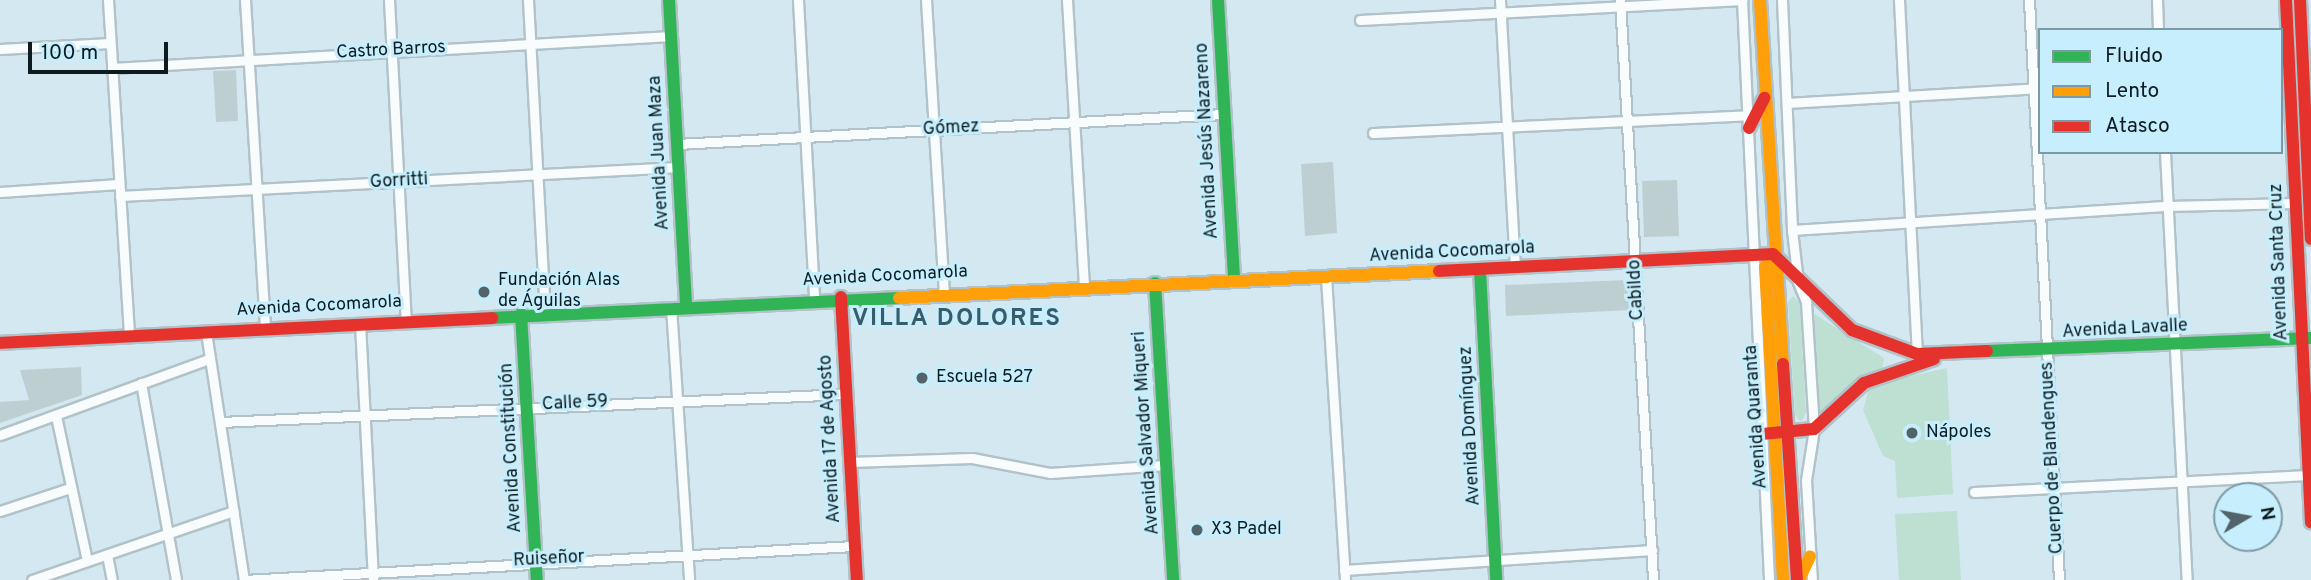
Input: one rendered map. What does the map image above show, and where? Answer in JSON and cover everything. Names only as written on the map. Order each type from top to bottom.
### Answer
[{"type":"main road","name":"Avenida Juan Maza","points":[[669,0],[686,304]]},
{"type":"main road","name":"Avenida Jesús Nazareno","points":[[1218,0],[1234,281]]},
{"type":"main road","name":"Avenida Quaranta","points":[[1759,0],[1773,254],[1781,273],[1798,580]]},
{"type":"main road","name":"Avenida Santa Cruz","points":[[2286,0],[2285,76],[2306,338],[2311,522]]},
{"type":"main road","name":"Avenida Santa Cruz","points":[[2301,0],[2307,76],[2311,239]]},
{"type":"main road","points":[[1749,121],[1765,96]]},
{"type":"main road","name":"Avenida Quaranta","points":[[1773,254],[1765,267],[1768,435],[1783,580]]},
{"type":"main road","name":"Avenida Cocomarola","points":[[0,342],[686,304],[1480,270],[1773,254]]},
{"type":"main road","name":"Avenida Lavalle","points":[[1773,254],[1798,282],[1852,330],[1917,354],[1940,357],[2306,338]]},
{"type":"main road","name":"Avenida Domínguez","points":[[1480,270],[1496,580]]},
{"type":"main road","name":"Avenida Salvador Miqueri","points":[[1155,283],[1173,580]]},
{"type":"main road","name":"Avenida 17 de Agosto","points":[[841,297],[856,580]]},
{"type":"main road","name":"Avenida Constitución","points":[[521,314],[537,580]]},
{"type":"main road","name":"Avenida Lavalle","points":[[1768,435],[1791,435],[1814,429],[1864,383],[1940,357]]},
{"type":"main road","points":[[1798,580],[1810,556]]},
{"type":"street","points":[[108,0],[129,336]]},
{"type":"street","points":[[245,0],[259,190],[265,327]]},
{"type":"street","points":[[388,0],[405,320]]},
{"type":"street","points":[[528,0],[545,312]]},
{"type":"street","points":[[798,0],[814,298]]},
{"type":"street","points":[[926,0],[944,292]]},
{"type":"street","points":[[1067,0],[1084,285]]},
{"type":"street","points":[[1500,0],[1515,268]]},
{"type":"street","points":[[1360,20],[1501,13],[1620,3],[1742,0],[1749,121],[1752,256],[1768,435],[1769,580]]},
{"type":"street","points":[[1782,0],[1792,230],[1798,282],[1806,302],[1814,429],[1806,481],[1812,580]]},
{"type":"street","points":[[1899,0],[1917,354]]},
{"type":"street","name":"Cuerpo de Blandengues","points":[[2029,0],[2038,130]]},
{"type":"street","points":[[2157,0],[2158,28]]},
{"type":"street","name":"Cabildo","points":[[1620,3],[1653,580]]},
{"type":"street","name":"Castro Barros","points":[[112,68],[671,36]]},
{"type":"street","points":[[0,49],[110,43]]},
{"type":"street","points":[[1787,103],[2037,88]]},
{"type":"street","name":"Gómez","points":[[677,144],[1224,114]]},
{"type":"street","points":[[1373,133],[1628,120],[1749,121]]},
{"type":"street","name":"Cuerpo de Blandengues","points":[[2039,154],[2059,580]]},
{"type":"street","points":[[2165,154],[2187,580]]},
{"type":"street","name":"Gorritti","points":[[120,196],[679,167]]},
{"type":"street","points":[[0,192],[119,184]]},
{"type":"street","points":[[1792,230],[1910,225],[2168,206],[2295,203]]},
{"type":"street","points":[[1326,276],[1344,575],[1495,559],[1652,550]]},
{"type":"street","points":[[671,305],[690,580]]},
{"type":"street","points":[[360,323],[373,580]]},
{"type":"street","points":[[206,332],[244,580]]},
{"type":"street","points":[[0,435],[209,359]]},
{"type":"street","points":[[141,383],[176,580]]},
{"type":"street","name":"Calle 59","points":[[220,422],[678,399],[846,394]]},
{"type":"street","points":[[56,416],[87,561]]},
{"type":"street","points":[[849,462],[972,458],[1050,473],[1166,465]]},
{"type":"street","points":[[1974,492],[2309,475]]},
{"type":"street","points":[[0,511],[70,488]]},
{"type":"street","points":[[32,580],[45,578],[234,511]]},
{"type":"street","name":"Ruiseñor","points":[[244,580],[372,569],[855,546]]},
{"type":"street","points":[[107,555],[112,580]]},
{"type":"green space","points":[[1793,296],[1800,304],[1806,413],[1801,422],[1795,415],[1788,302]]},
{"type":"green space","points":[[1811,312],[1884,358],[1882,368],[1850,386],[1819,415]]},
{"type":"green space","name":"Nápoles","points":[[1947,368],[1953,494],[1897,498],[1895,461],[1883,456],[1863,410],[1870,385]]},
{"type":"green space","points":[[1957,511],[1961,580],[1899,580],[1895,514]]},
{"type":"building","points":[[236,70],[238,121],[216,122],[213,71]]},
{"type":"building","points":[[1333,162],[1337,233],[1305,236],[1301,164]]},
{"type":"building","points":[[1677,180],[1679,236],[1644,237],[1642,181]]},
{"type":"building","points":[[1629,280],[1631,310],[1506,316],[1505,285]]},
{"type":"building","points":[[81,367],[82,395],[0,423],[0,402],[29,400],[20,370]]},
{"type":"traffic: fast","points":[[669,0],[686,304]]},
{"type":"traffic: fast","points":[[1218,0],[1234,281]]},
{"type":"traffic: fast","points":[[1480,270],[1496,580]]},
{"type":"traffic: fast","points":[[1155,283],[1173,580]]},
{"type":"traffic: fast","points":[[492,318],[899,298]]},
{"type":"traffic: fast","points":[[521,314],[537,580]]},
{"type":"traffic: fast","points":[[1987,351],[2311,338]]},
{"type":"traffic: slow","points":[[1760,0],[1783,364]]},
{"type":"traffic: slow","points":[[1773,254],[1765,267],[1783,580]]},
{"type":"traffic: slow","points":[[899,298],[1439,271]]},
{"type":"traffic: slow","points":[[1799,580],[1810,556]]},
{"type":"traffic: jam","points":[[2286,0],[2311,522]]},
{"type":"traffic: jam","points":[[2300,0],[2311,239]]},
{"type":"traffic: jam","points":[[1749,128],[1764,98]]},
{"type":"traffic: jam","points":[[1439,271],[1773,254],[1852,330],[1917,354],[1987,351]]},
{"type":"traffic: jam","points":[[841,297],[857,580]]},
{"type":"traffic: jam","points":[[0,343],[492,318]]},
{"type":"traffic: jam","points":[[1762,434],[1814,429],[1864,383],[1934,359]]},
{"type":"traffic: jam","points":[[1783,364],[1797,580]]},
{"type":"place","name":"Fundación Alas de Águilas","points":[[484,292]]},
{"type":"place","name":"Escuela 527","points":[[922,378]]},
{"type":"place","name":"Nápoles","points":[[1912,433]]},
{"type":"place","name":"X3 Padel","points":[[1197,530]]},
{"type":"district","name":"VILLA DOLORES","points":[[957,320]]}]
